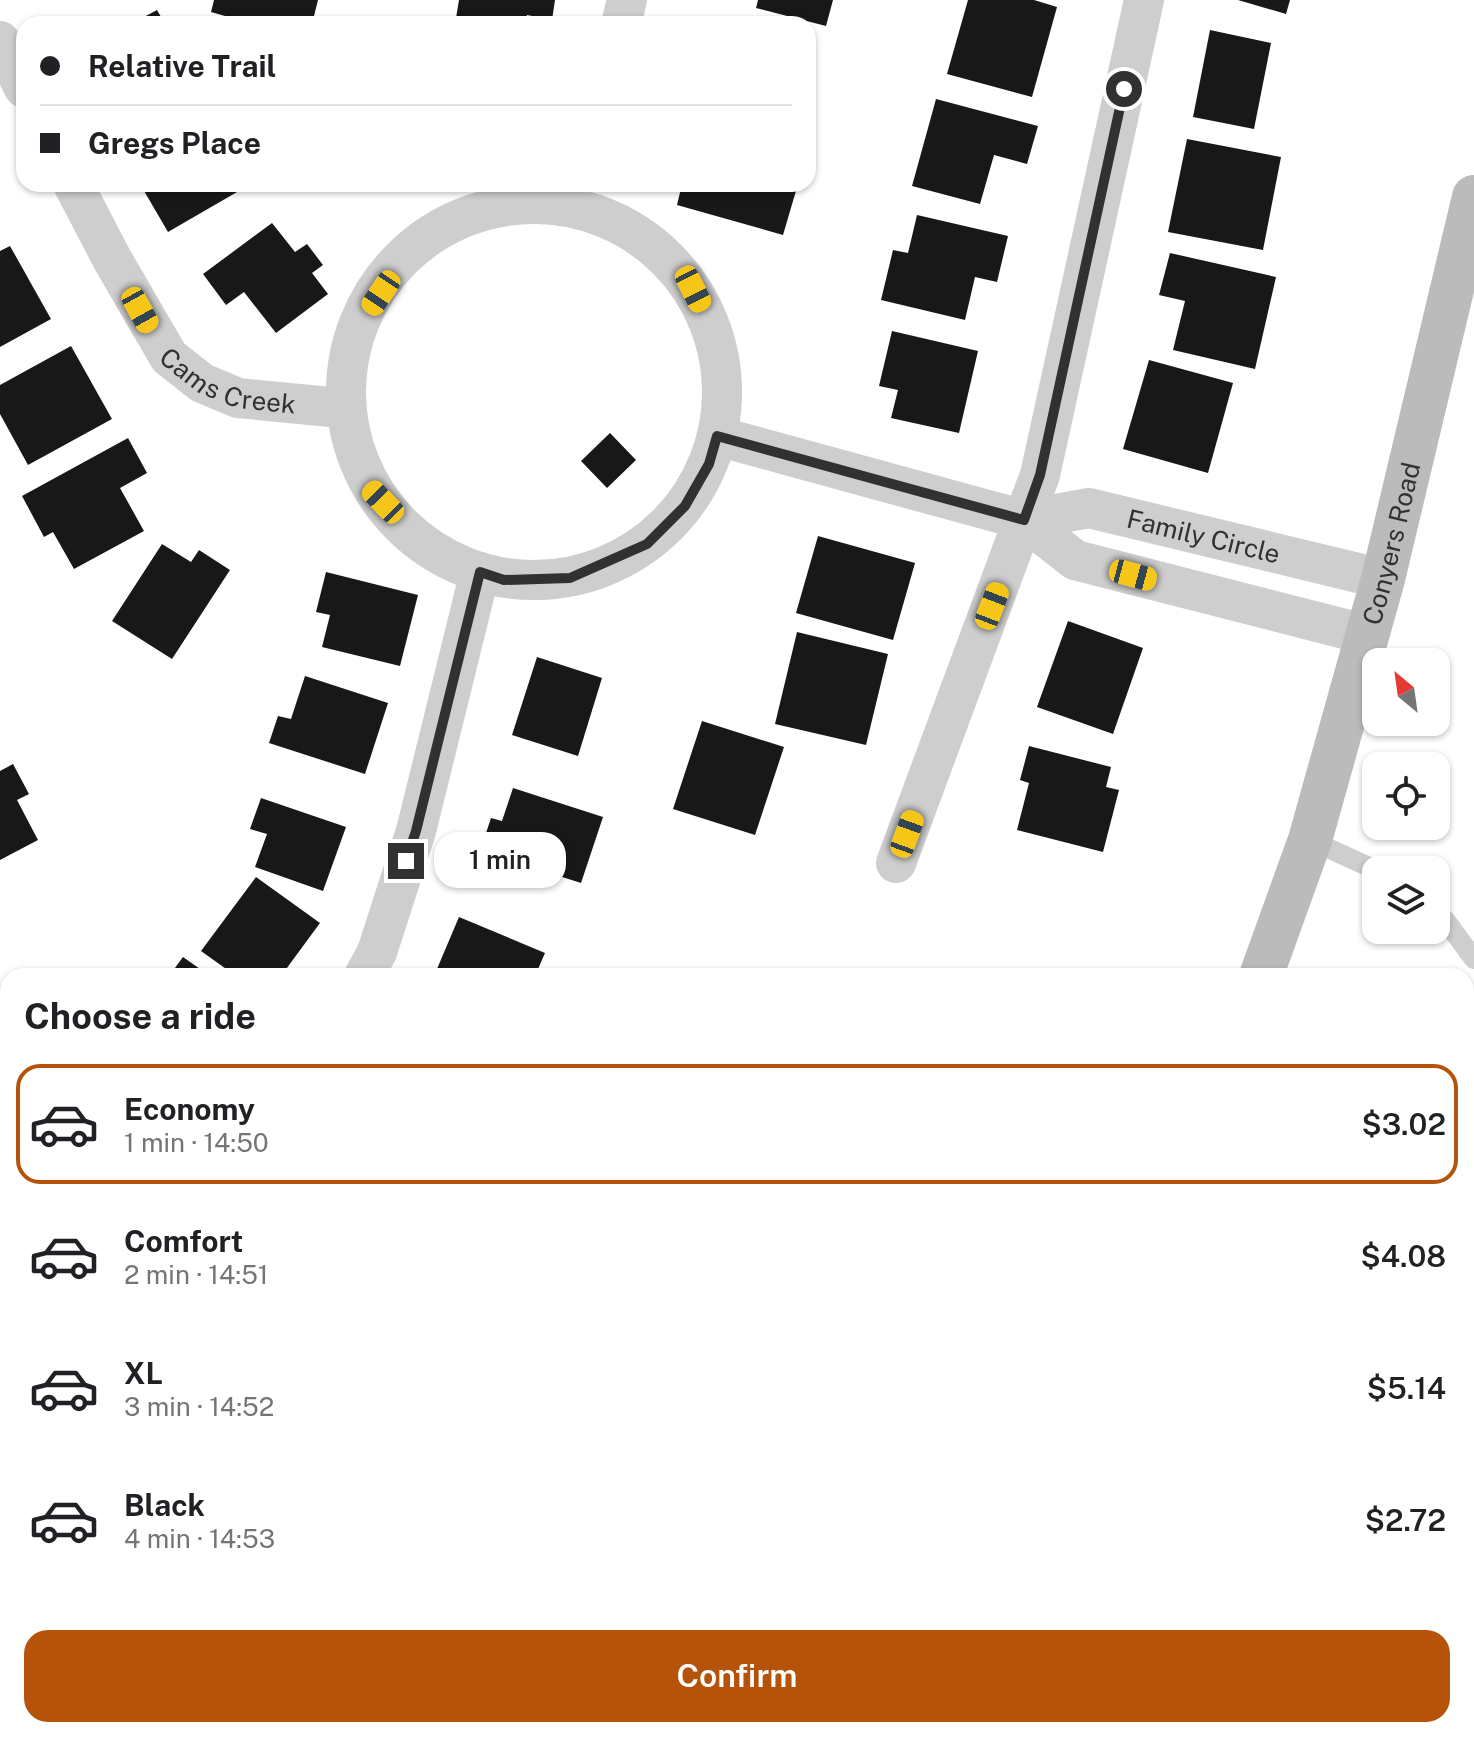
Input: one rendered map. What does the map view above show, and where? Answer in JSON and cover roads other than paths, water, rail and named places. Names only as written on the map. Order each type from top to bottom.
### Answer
[{"type":"main road","name":"Conyers Road","points":[[1264,968],[1310,840],[1368,635],[1474,197]]},
{"type":"street","points":[[896,863],[1040,475],[1144,0]]},
{"type":"street","points":[[0,41],[16,72]]},
{"type":"street","name":"Cams Creek","points":[[77,192],[169,357],[202,383],[238,398],[341,408]]},
{"type":"street","points":[[581,196],[597,213],[638,233],[670,260],[693,289],[711,324],[723,375],[721,419],[709,464],[685,506],[647,544],[570,578],[504,580],[433,554],[366,485],[341,408],[351,338],[410,247],[433,231],[469,213],[581,196]]},
{"type":"street","name":"Family Circle","points":[[717,436],[1024,520],[1075,560],[1368,635]]},
{"type":"street","name":"Family Circle","points":[[1024,520],[1089,508],[1383,579]]},
{"type":"street","points":[[368,968],[377,952],[416,831],[480,572]]},
{"type":"lane","points":[[1310,840],[1362,864]]},
{"type":"lane","points":[[1450,926],[1474,959]]}]
